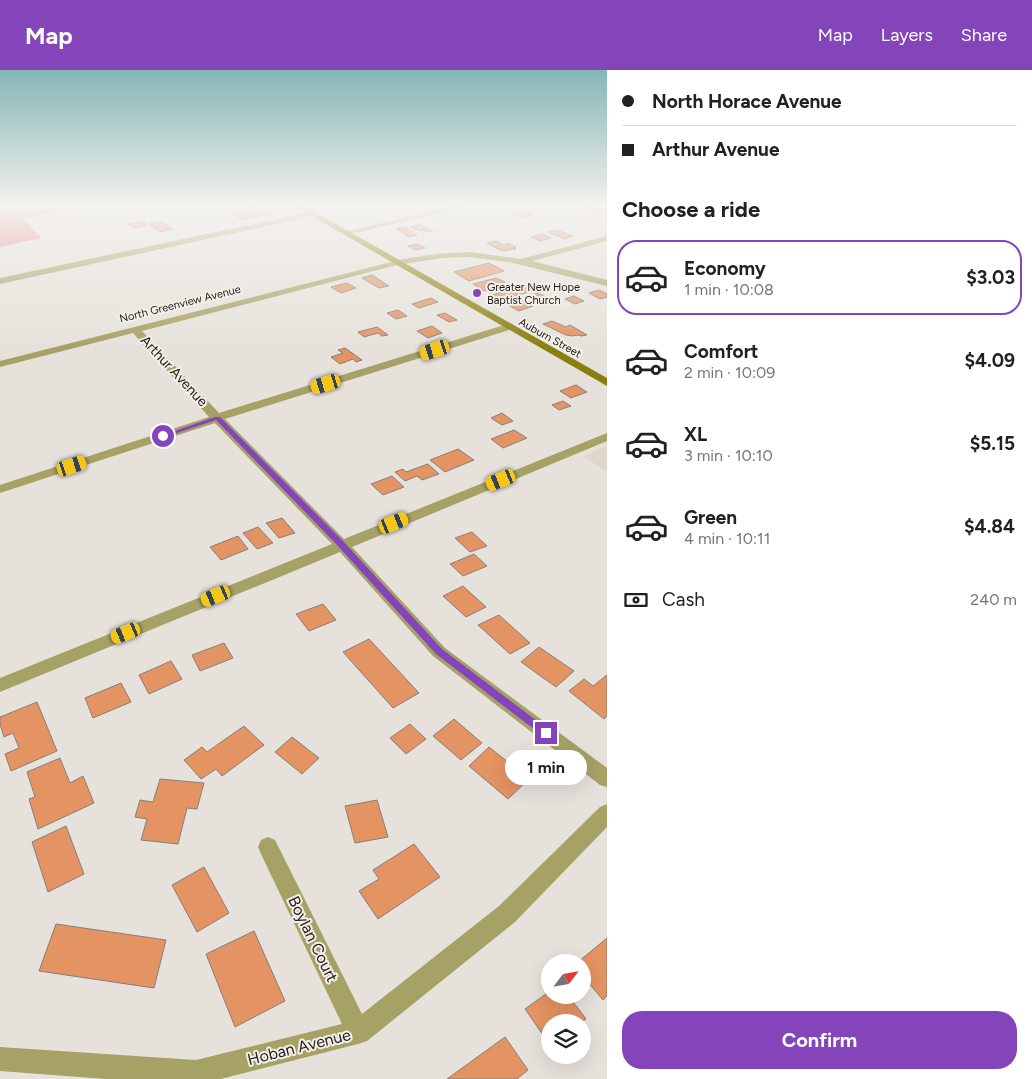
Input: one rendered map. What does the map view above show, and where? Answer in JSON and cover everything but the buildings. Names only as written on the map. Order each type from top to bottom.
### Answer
[{"type":"main road","name":"Auburn Street","points":[[381,254],[607,383]]},
{"type":"street","points":[[0,281],[125,254]]},
{"type":"street","points":[[521,261],[547,254]]},
{"type":"street","name":"North Greenview Avenue","points":[[0,364],[396,263],[455,255],[521,261]]},
{"type":"street","points":[[521,261],[607,283]]},
{"type":"street","points":[[0,489],[508,327]]},
{"type":"street","name":"Arthur Avenue","points":[[135,329],[218,418],[341,544],[439,652],[607,779]]},
{"type":"street","points":[[0,685],[341,544],[607,437]]},
{"type":"street","name":"Hoban Avenue","points":[[0,1059],[196,1073],[358,1032],[507,914],[607,813]]},
{"type":"street","name":"Boylan Court","points":[[268,847],[358,1032]]},
{"type":"shaded area","points":[[607,446],[607,472],[583,456]]},
{"type":"place","name":"Greater New Hope Baptist Church","points":[[477,293]]},
{"type":"route","points":[[163,436],[218,418],[341,544],[439,652],[546,733]]}]
